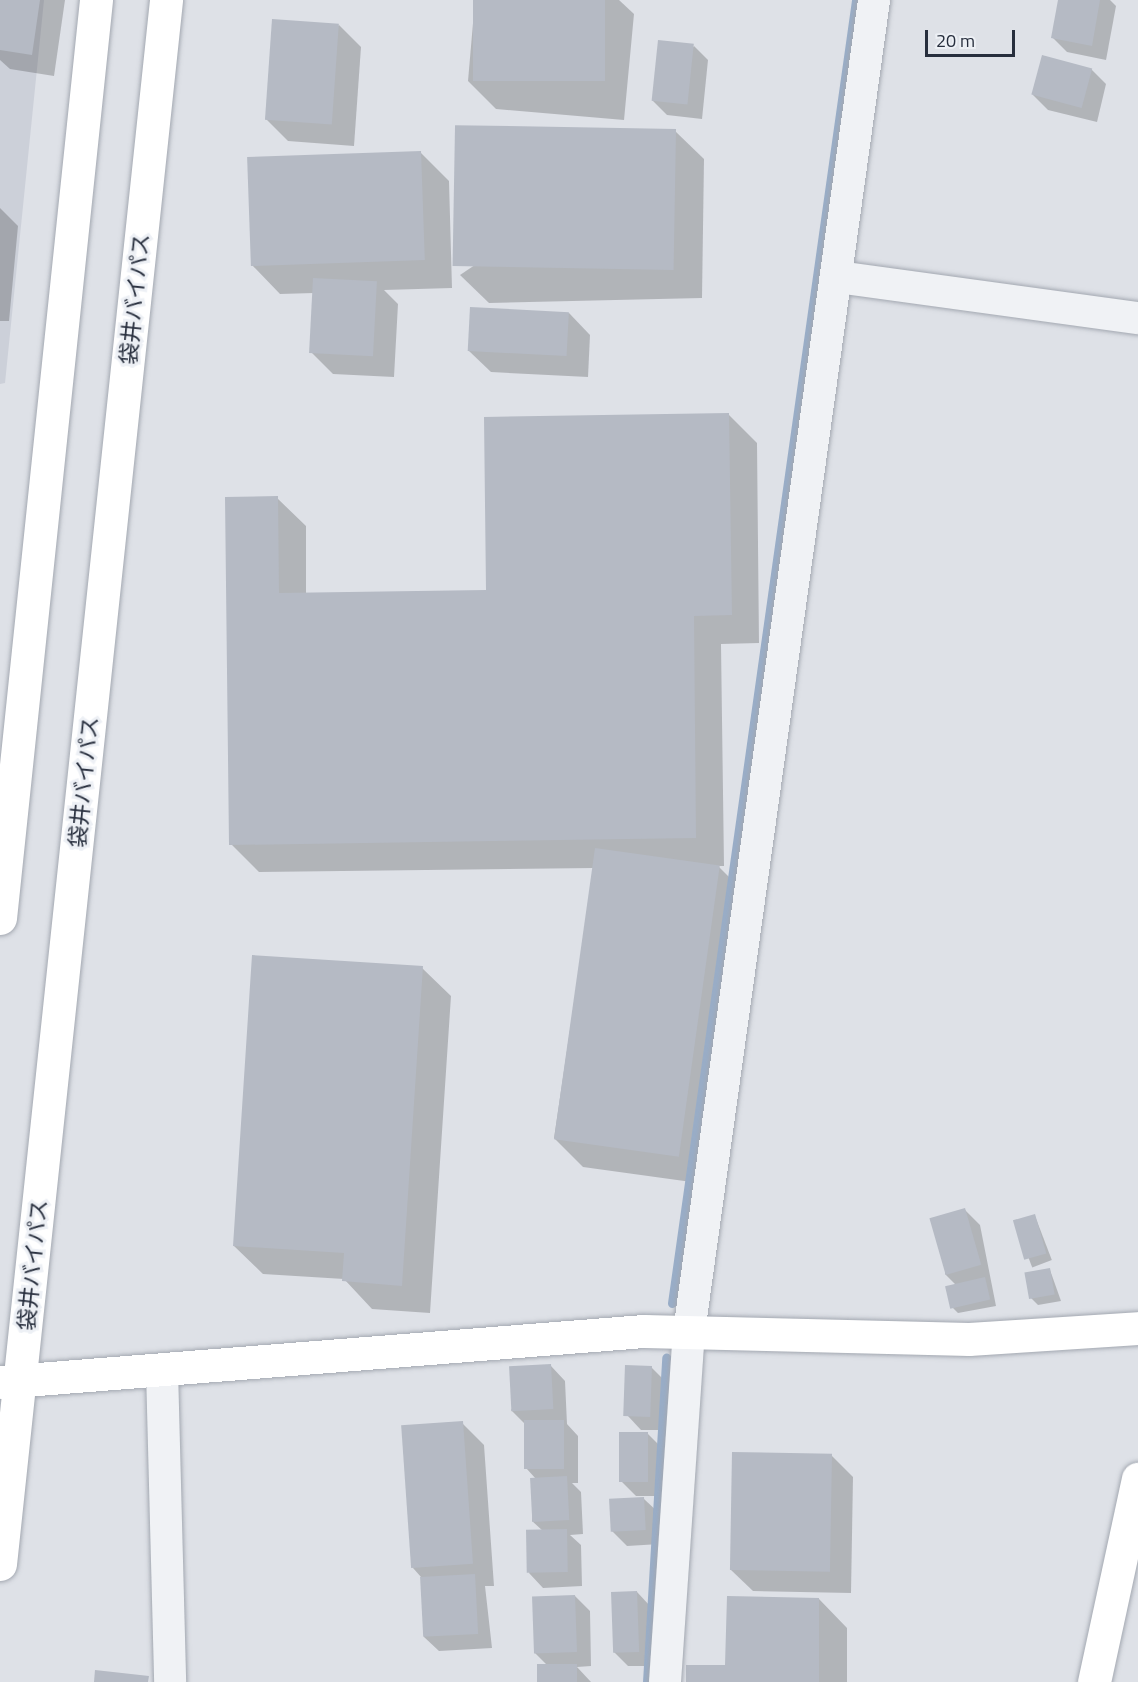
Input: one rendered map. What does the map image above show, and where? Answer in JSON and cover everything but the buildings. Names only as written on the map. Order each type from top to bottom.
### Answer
[{"type":"main road","points":[[0,918],[96,0]]},
{"type":"main road","name":"袋井バイパス","points":[[0,1564],[10,1381],[166,0]]},
{"type":"main road","points":[[10,1381],[689,1332],[969,1339],[1138,1328]]},
{"type":"main road","points":[[1094,1682],[1138,1479]]},
{"type":"street","points":[[665,1682],[689,1332],[838,277],[874,0]]},
{"type":"street","points":[[838,277],[1138,318]]},
{"type":"street","points":[[162,1370],[170,1682]]},
{"type":"shaded area","points":[[0,0],[44,0],[5,383],[0,384]]},
{"type":"waterway","points":[[672,1303],[856,0]]},
{"type":"waterway","points":[[647,1682],[666,1358]]}]
